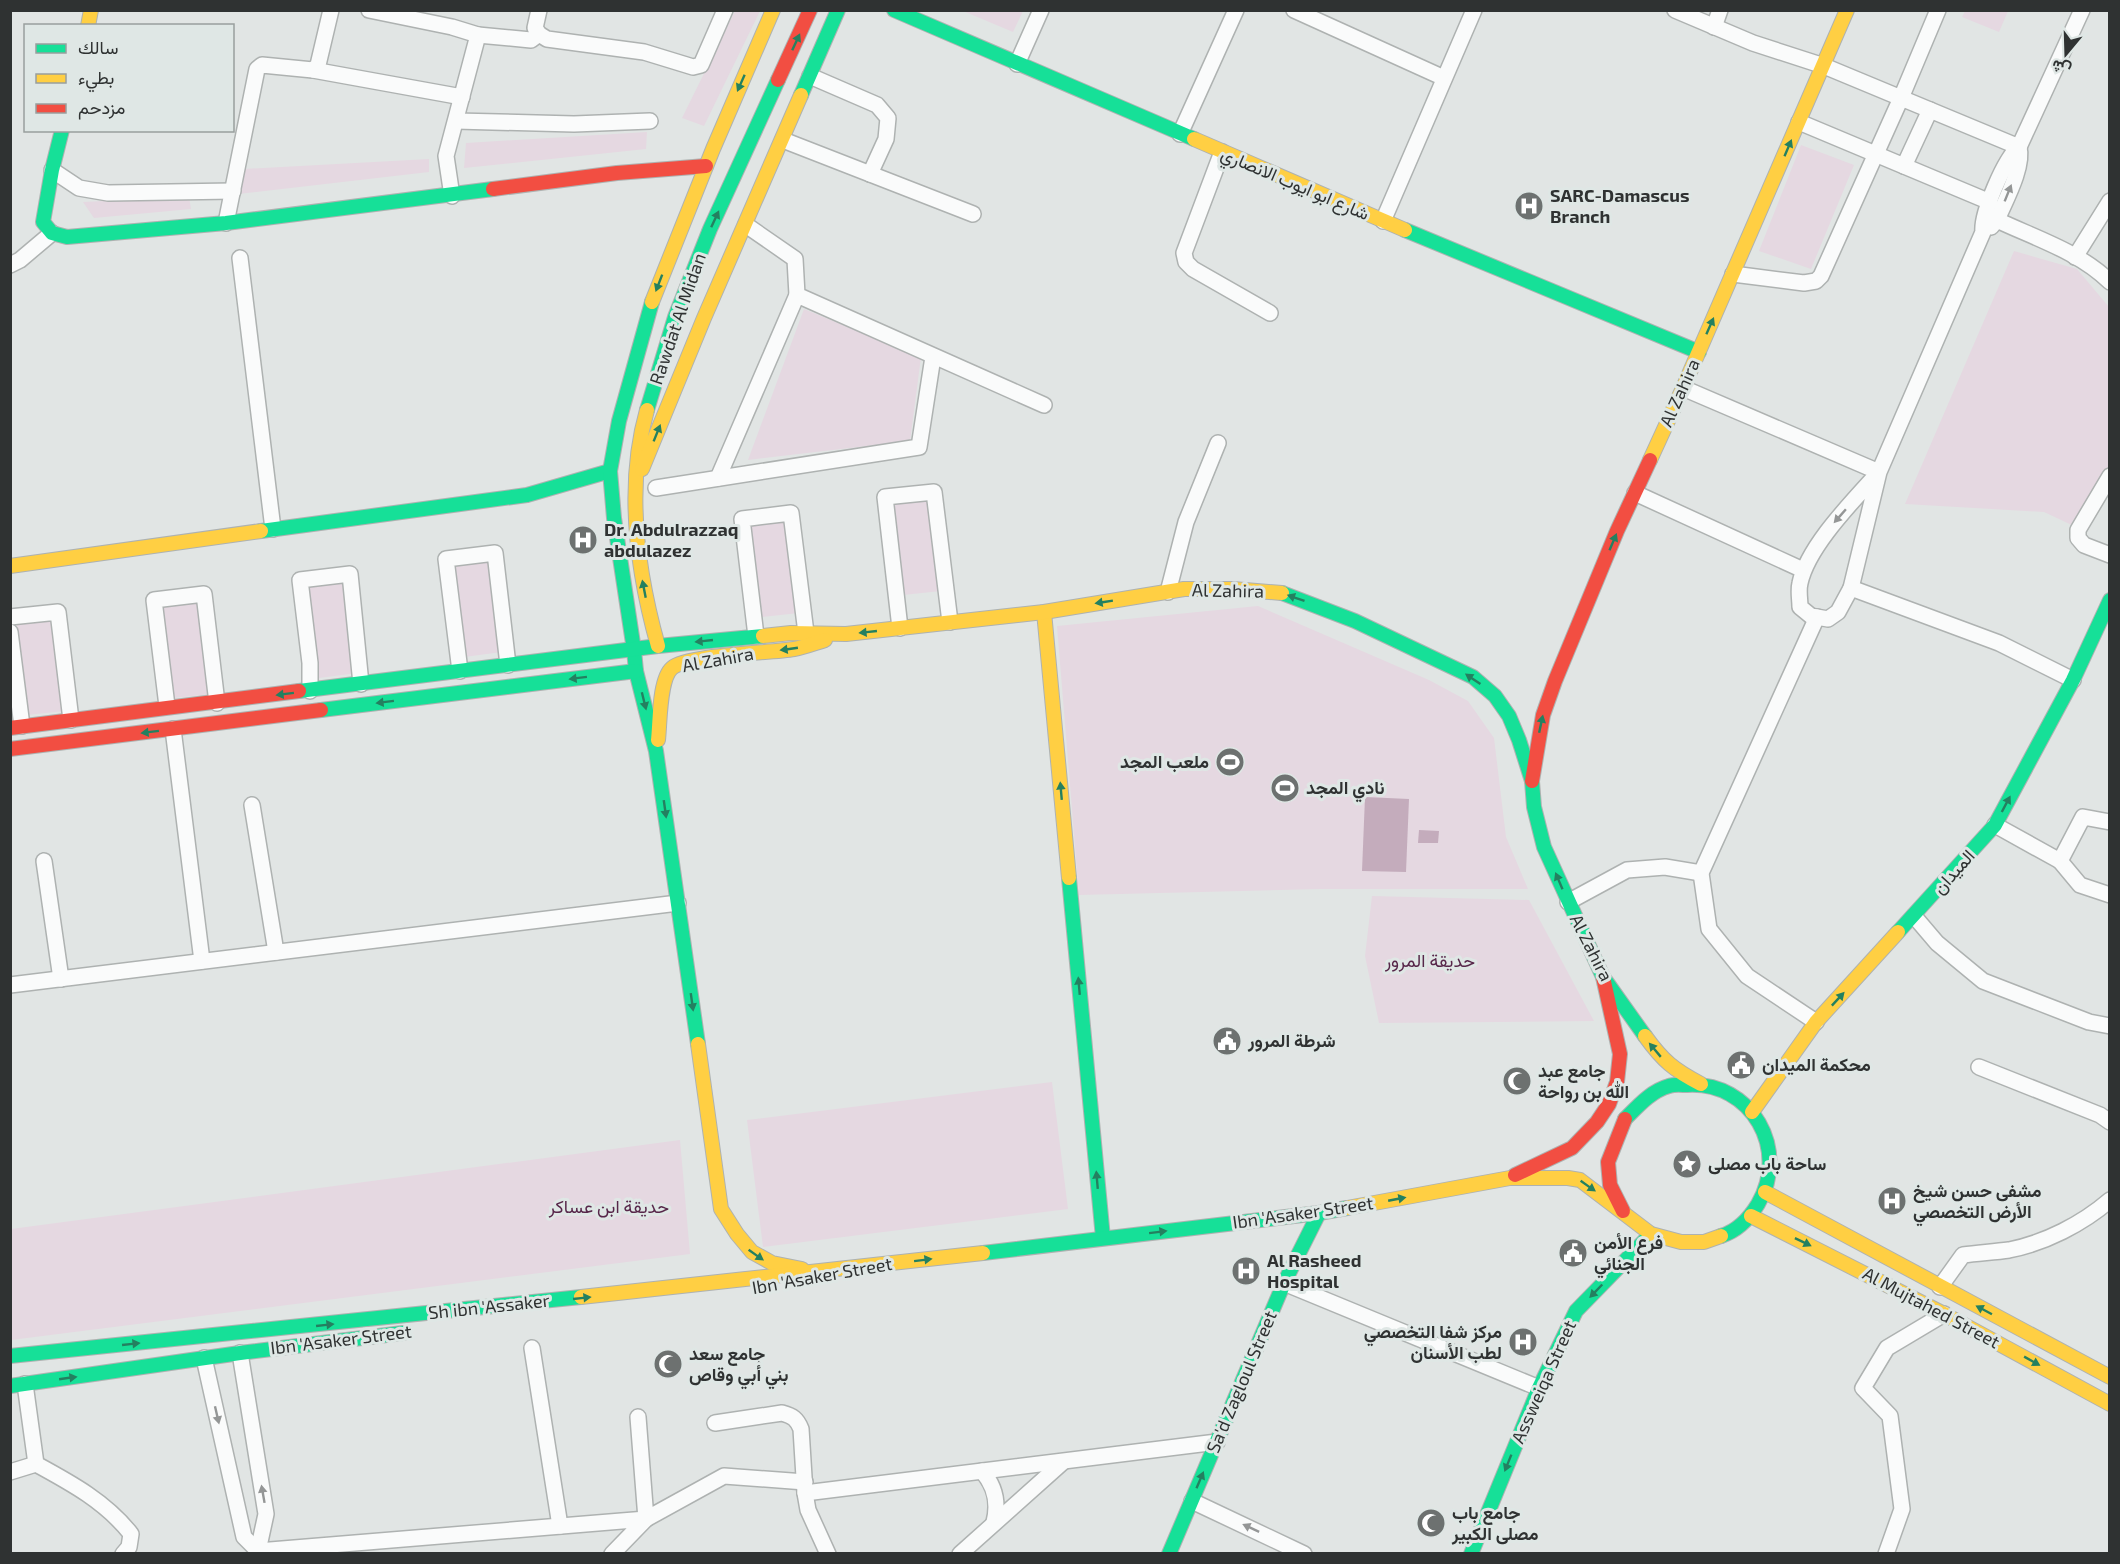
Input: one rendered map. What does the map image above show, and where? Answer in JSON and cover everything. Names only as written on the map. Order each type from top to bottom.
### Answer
[{"type":"main road","name":"Rawdat Al Midan","points":[[657,752],[636,671],[614,518],[610,471],[620,421],[651,304],[706,166],[773,10]]},
{"type":"main road","name":"Rawdat Al Midan","points":[[658,646],[646,604],[639,564],[635,487],[642,428],[675,316],[710,230],[810,10]]},
{"type":"main road","points":[[635,487],[704,318],[838,10]]},
{"type":"main road","name":"شارع ابو ايوب الانصاري","points":[[894,10],[1383,221],[1698,352]]},
{"type":"main road","name":"Al Zahira","points":[[1701,1084],[1675,1070],[1657,1053],[1603,977],[1544,847],[1534,807],[1532,781],[1543,715],[1552,688],[1847,10]]},
{"type":"main road","points":[[62,132],[43,222],[52,233],[67,237],[226,223],[452,196],[617,173],[706,166]]},
{"type":"main road","points":[[10,566],[527,495],[610,471]]},
{"type":"main road","name":"Al Zahira","points":[[16,727],[167,706],[217,703],[658,646],[756,636],[806,633],[846,634],[1044,612],[1184,589],[1233,589],[1280,592],[1355,621],[1473,677],[1496,696],[1509,716],[1532,781]]},
{"type":"main road","name":"الميدان","points":[[1752,1112],[1816,1022],[1995,825],[2073,680],[2109,600]]},
{"type":"main road","points":[[1044,612],[1103,1238]]},
{"type":"main road","name":"Al Zahira","points":[[657,752],[666,682],[672,669],[699,660],[796,649],[846,634]]},
{"type":"main road","points":[[10,749],[636,671]]},
{"type":"main road","points":[[657,752],[721,1209],[741,1243],[758,1258],[777,1266],[823,1272]]},
{"type":"main road","points":[[1510,1178],[1572,1148],[1597,1122],[1609,1104],[1617,1082],[1620,1054],[1603,977]]},
{"type":"main road","points":[[1701,1084],[1727,1092],[1752,1112],[1766,1137],[1771,1164],[1765,1192],[1751,1216],[1730,1233],[1704,1242],[1681,1242],[1651,1234],[1623,1211],[1610,1185],[1608,1162],[1625,1120],[1646,1098],[1670,1086],[1701,1084]]},
{"type":"main road","name":"Ibn 'Asaker Street","points":[[545,1315],[792,1284],[811,1279],[823,1272],[1319,1213],[1510,1178],[1580,1180],[1623,1211]]},
{"type":"main road","name":"Al Mujtahed Street","points":[[1765,1192],[2109,1377]]},
{"type":"main road","name":"Sa'd Zagloul Street","points":[[1169,1554],[1284,1283],[1319,1213]]},
{"type":"main road","name":"Al Mujtahed Street","points":[[1751,1216],[1944,1314],[2109,1404]]},
{"type":"main road","name":"Assweiqa Street","points":[[1471,1554],[1539,1388],[1576,1311],[1651,1234]]},
{"type":"main road","name":"Sh ibn 'Assaker","points":[[10,1356],[823,1272]]},
{"type":"main road","name":"Ibn 'Asaker Street","points":[[18,1385],[240,1353],[416,1331]]},
{"type":"street","points":[[314,70],[318,65],[331,10]]},
{"type":"street","points":[[539,10],[535,28],[547,39],[644,52],[693,67],[699,66],[725,10]]},
{"type":"street","points":[[1017,64],[1041,10]]},
{"type":"street","points":[[1180,134],[1236,10]]},
{"type":"street","points":[[1293,10],[1444,78]]},
{"type":"street","points":[[1383,221],[1474,10]]},
{"type":"street","points":[[1675,10],[1753,43],[1824,66],[2019,147]]},
{"type":"street","points":[[1714,27],[1720,10]]},
{"type":"street","points":[[1733,274],[1804,283],[1821,276],[1938,10]]},
{"type":"street","points":[[1879,472],[1833,524],[1803,570],[1799,586],[1800,607],[1811,616],[1828,619],[1838,612],[1851,588],[1879,472],[1983,232],[1983,222],[1990,202],[2009,158],[2019,147],[2082,10]]},
{"type":"street","points":[[373,11],[478,34],[531,40],[539,34]]},
{"type":"street","points":[[452,196],[446,156],[478,34]]},
{"type":"street","points":[[226,223],[233,191],[239,126],[259,66],[314,70],[462,97]]},
{"type":"street","points":[[810,76],[878,105],[888,118],[886,139],[870,174]]},
{"type":"street","points":[[1904,166],[1930,110]]},
{"type":"street","points":[[456,121],[574,124],[650,121]]},
{"type":"street","points":[[1799,122],[1990,202]]},
{"type":"street","points":[[783,140],[974,214]]},
{"type":"street","points":[[1983,232],[1992,227],[1997,220],[2018,167],[2019,147]]},
{"type":"street","points":[[1222,152],[1184,253],[1186,262],[1193,269],[1270,313]]},
{"type":"street","points":[[52,170],[79,188],[108,193],[233,191]]},
{"type":"street","points":[[2075,257],[2109,201]]},
{"type":"street","points":[[1997,220],[2075,257],[2100,272],[2109,282]]},
{"type":"street","points":[[718,478],[797,295],[795,259],[746,225]]},
{"type":"street","points":[[14,258],[52,233]]},
{"type":"street","points":[[240,258],[273,529]]},
{"type":"street","points":[[797,295],[1044,405]]},
{"type":"street","points":[[656,488],[919,447],[933,357]]},
{"type":"street","points":[[1683,388],[1879,472]]},
{"type":"street","points":[[1168,592],[1186,522],[1218,443]]},
{"type":"street","points":[[2109,476],[2078,530],[2078,538],[2084,545],[2109,555]]},
{"type":"street","points":[[900,628],[885,498],[895,496],[934,492],[950,622]]},
{"type":"street","points":[[1635,493],[1803,570]]},
{"type":"street","points":[[756,636],[742,519],[791,513],[806,633]]},
{"type":"street","points":[[460,671],[446,559],[495,553],[508,665]]},
{"type":"street","points":[[310,691],[310,663],[300,580],[350,574],[361,684]]},
{"type":"street","points":[[1851,588],[2000,644],[2073,680]]},
{"type":"street","points":[[167,706],[154,600],[204,594],[217,703]]},
{"type":"street","points":[[10,617],[58,612],[71,720]]},
{"type":"street","points":[[1816,1022],[1747,976],[1709,929],[1701,873],[1817,617]]},
{"type":"street","points":[[10,632],[16,727]]},
{"type":"street","points":[[173,729],[202,961]]},
{"type":"street","points":[[252,805],[276,952]]},
{"type":"street","points":[[2060,861],[2083,816],[2109,822]]},
{"type":"street","points":[[1995,825],[2060,861],[2080,885],[2109,895]]},
{"type":"street","points":[[44,861],[61,978]]},
{"type":"street","points":[[1568,902],[1627,870],[1665,867],[1701,873]]},
{"type":"street","points":[[10,985],[678,903]]},
{"type":"street","points":[[1914,916],[1937,943],[1983,981],[2089,1022],[2109,1026]]},
{"type":"street","points":[[1979,1067],[2100,1115],[2109,1122]]},
{"type":"street","points":[[1940,1287],[1963,1255],[2011,1249],[2050,1238],[2094,1214],[2109,1200]]},
{"type":"street","points":[[1284,1283],[1539,1388]]},
{"type":"street","points":[[1886,1554],[1902,1509],[1890,1416],[1863,1388],[1887,1348],[1944,1314]]},
{"type":"street","points":[[532,1348],[560,1526]]},
{"type":"street","points":[[240,1353],[267,1514],[258,1551]]},
{"type":"street","points":[[204,1358],[244,1537],[258,1551],[646,1519]]},
{"type":"street","points":[[18,1385],[36,1464]]},
{"type":"street","points":[[716,1423],[782,1413],[798,1421],[801,1429],[805,1487],[814,1526],[828,1554]]},
{"type":"street","points":[[638,1417],[646,1519]]},
{"type":"street","points":[[612,1554],[646,1519],[724,1476],[805,1487],[982,1471],[1217,1442]]},
{"type":"street","points":[[960,1554],[1063,1462]]},
{"type":"street","points":[[10,1472],[36,1464],[82,1488],[121,1522],[131,1534],[129,1547],[123,1554]]},
{"type":"street","points":[[982,1471],[995,1495],[994,1522]]},
{"type":"street","points":[[1192,1500],[1304,1554]]},
{"type":"green space","points":[[1965,10],[2008,11],[1999,32],[1962,17]]},
{"type":"green space","points":[[735,11],[760,11],[704,126],[682,118]]},
{"type":"green space","points":[[963,11],[1023,11],[1013,32]]},
{"type":"green space","points":[[647,132],[646,149],[464,168],[466,143]]},
{"type":"green space","points":[[1801,145],[1854,165],[1811,269],[1759,251]]},
{"type":"green space","points":[[429,159],[429,172],[238,194],[244,169]]},
{"type":"green space","points":[[189,197],[191,209],[94,218],[83,202]]},
{"type":"green space","points":[[2014,251],[2077,269],[2109,307],[2110,467],[2076,527],[2044,512],[1905,504]]},
{"type":"green space","points":[[804,309],[921,357],[910,441],[748,460]]},
{"type":"green space","points":[[930,497],[941,591],[903,595],[892,501]]},
{"type":"green space","points":[[787,518],[799,613],[761,617],[750,523]]},
{"type":"green space","points":[[491,558],[502,652],[464,657],[453,562]]},
{"type":"green space","points":[[345,580],[357,673],[319,678],[308,584]]},
{"type":"green space","points":[[199,600],[211,694],[173,698],[162,604]]},
{"type":"green space","name":"نادي المجد","points":[[1258,606],[1429,680],[1468,701],[1494,738],[1506,837],[1528,889],[1320,889],[1079,895],[1057,626]]},
{"type":"green space","points":[[54,617],[65,711],[27,715],[16,621]]},
{"type":"green space","name":"حديقة المرور","points":[[1372,896],[1529,900],[1594,1021],[1379,1023],[1365,956]]},
{"type":"green space","points":[[1052,1082],[1068,1209],[763,1247],[747,1120]]},
{"type":"green space","name":"حديقة ابن عساكر","points":[[680,1140],[690,1254],[11,1340],[11,1229]]},
{"type":"shaded area","points":[[1365,797],[1409,799],[1406,872],[1362,871]]},
{"type":"shaded area","points":[[1419,830],[1439,831],[1438,843],[1418,843]]},
{"type":"traffic: fast","points":[[801,95],[838,10]]},
{"type":"traffic: fast","points":[[894,10],[1194,139]]},
{"type":"traffic: fast","points":[[647,410],[675,317],[710,229],[778,80]]},
{"type":"traffic: fast","points":[[62,132],[43,222],[52,233],[67,237],[226,223],[493,189]]},
{"type":"traffic: fast","points":[[1405,230],[1699,352]]},
{"type":"traffic: fast","points":[[634,650],[614,518],[610,471],[619,421],[652,302]]},
{"type":"traffic: fast","points":[[261,531],[527,495],[610,471]]},
{"type":"traffic: fast","points":[[1282,593],[1355,621],[1473,677],[1495,696],[1509,716],[1519,740],[1532,781],[1534,807],[1544,847],[1603,977],[1645,1036]]},
{"type":"traffic: fast","points":[[1898,932],[1995,825],[2073,680],[2110,600]]},
{"type":"traffic: fast","points":[[299,691],[658,646],[763,636]]},
{"type":"traffic: fast","points":[[634,650],[636,671],[656,751],[698,1044]]},
{"type":"traffic: fast","points":[[321,710],[636,671]]},
{"type":"traffic: fast","points":[[1069,878],[1103,1238]]},
{"type":"traffic: fast","points":[[1625,1119],[1651,1095],[1662,1088],[1673,1085],[1710,1087],[1730,1094],[1746,1107],[1759,1123],[1767,1142],[1770,1162],[1767,1183],[1751,1215],[1737,1228],[1721,1236]]},
{"type":"traffic: fast","points":[[983,1253],[1347,1208]]},
{"type":"traffic: fast","points":[[1169,1554],[1284,1283],[1319,1213]]},
{"type":"traffic: fast","points":[[1471,1554],[1539,1388],[1576,1311],[1651,1234]]},
{"type":"traffic: fast","points":[[10,1356],[581,1297]]},
{"type":"traffic: fast","points":[[10,1386],[240,1353],[403,1333]]},
{"type":"traffic: slow","points":[[88,24],[91,10]]},
{"type":"traffic: slow","points":[[652,302],[713,149],[773,10]]},
{"type":"traffic: slow","points":[[1650,460],[1847,10]]},
{"type":"traffic: slow","points":[[642,469],[704,318],[801,95]]},
{"type":"traffic: slow","points":[[1194,139],[1405,230]]},
{"type":"traffic: slow","points":[[647,410],[636,469],[636,529],[644,588],[658,646]]},
{"type":"traffic: slow","points":[[10,566],[261,531]]},
{"type":"traffic: slow","points":[[763,636],[791,633],[846,634],[1044,612],[1184,589],[1233,589],[1282,593]]},
{"type":"traffic: slow","points":[[1044,612],[1069,878]]},
{"type":"traffic: slow","points":[[658,740],[662,691],[672,668],[694,660],[794,649],[825,640]]},
{"type":"traffic: slow","points":[[1752,1112],[1816,1022],[1898,932]]},
{"type":"traffic: slow","points":[[1645,1036],[1670,1064],[1701,1084]]},
{"type":"traffic: slow","points":[[698,1044],[721,1209],[752,1252],[772,1263],[802,1269]]},
{"type":"traffic: slow","points":[[1347,1208],[1510,1178],[1568,1178],[1580,1180],[1651,1234],[1681,1242],[1704,1242],[1721,1236]]},
{"type":"traffic: slow","points":[[1765,1192],[2110,1377]]},
{"type":"traffic: slow","points":[[1751,1216],[1944,1314],[2110,1404]]},
{"type":"traffic: slow","points":[[581,1297],[983,1253]]},
{"type":"traffic: jam","points":[[778,80],[810,10]]},
{"type":"traffic: jam","points":[[493,189],[617,173],[706,166]]},
{"type":"traffic: jam","points":[[1532,781],[1543,715],[1555,681],[1617,531],[1650,460]]},
{"type":"traffic: jam","points":[[10,728],[299,691]]},
{"type":"traffic: jam","points":[[10,749],[321,710]]},
{"type":"traffic: jam","points":[[1515,1175],[1572,1148],[1597,1122],[1609,1104],[1617,1082],[1620,1054],[1603,977]]},
{"type":"traffic: jam","points":[[1623,1211],[1610,1185],[1608,1162],[1625,1119]]},
{"type":"place","name":"SARC-Damascus Branch","points":[[1529,206]]},
{"type":"place","name":"Dr. Abdulrazzaq abdulazez","points":[[583,540]]},
{"type":"place","name":"ملعب المجد","points":[[1230,762]]},
{"type":"place","name":"نادي المجد","points":[[1285,788]]},
{"type":"place","name":"شرطة المرور","points":[[1227,1041]]},
{"type":"place","name":"محكمة الميدان","points":[[1741,1065]]},
{"type":"place","name":"جامع عبد الله بن رواحة","points":[[1517,1081]]},
{"type":"place","name":"ساحة باب مصلى","points":[[1687,1164]]},
{"type":"place","name":"مشفى حسن شيخ الأرض التخصصي","points":[[1892,1201]]},
{"type":"place","name":"فرع الأمن الجنائي","points":[[1573,1253]]},
{"type":"place","name":"Al Rasheed Hospital","points":[[1246,1271]]},
{"type":"place","name":"مركز شفا التخصصي لطب الأسنان","points":[[1523,1342]]},
{"type":"place","name":"جامع سعد بني أبي وقاص","points":[[668,1364]]},
{"type":"place","name":"جامع باب مصلى الكبير","points":[[1431,1523]]}]
